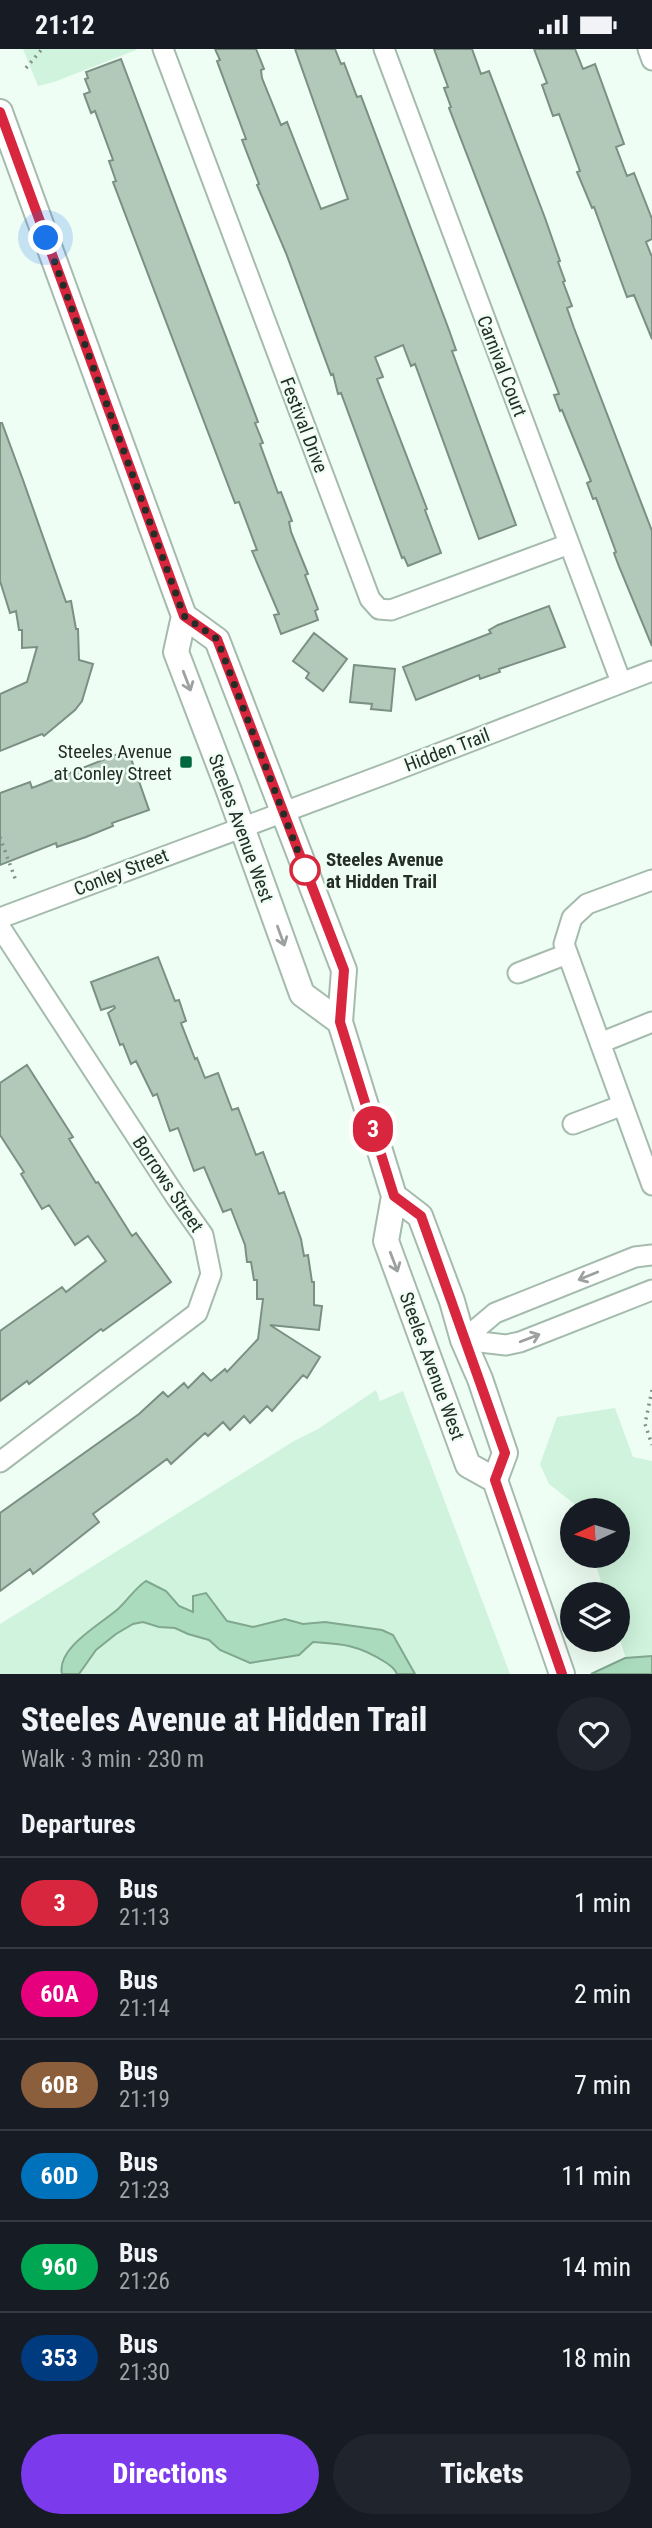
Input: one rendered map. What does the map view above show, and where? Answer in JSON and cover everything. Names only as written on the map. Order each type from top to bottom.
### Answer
[{"type":"main road","points":[[0,112],[184,616]]},
{"type":"main road","name":"Steeles Avenue West","points":[[340,1022],[302,994],[176,652],[184,616],[217,639],[344,970],[340,1022],[394,1196],[386,1241],[468,1465],[495,1480],[505,1453],[480,1379],[463,1340],[421,1216],[394,1196]]},
{"type":"main road","points":[[427,1352],[463,1340]]},
{"type":"main road","points":[[495,1480],[561,1670]]},
{"type":"street","name":"Festival Drive","points":[[163,49],[370,599],[379,609],[391,610],[569,544]]},
{"type":"street","name":"Carnival Court","points":[[384,49],[621,682]]},
{"type":"street","points":[[648,49],[652,60]]},
{"type":"street","name":"Hidden Trail","points":[[241,826],[652,671]]},
{"type":"street","name":"Conley Street","points":[[0,918],[241,826]]},
{"type":"street","points":[[652,880],[587,904],[572,918],[564,944],[652,1185]]},
{"type":"street","name":"Borrows Street","points":[[0,927],[203,1235],[211,1274],[197,1313],[0,1462]]},
{"type":"street","points":[[518,972],[568,954]]},
{"type":"street","points":[[600,1043],[652,1022]]},
{"type":"street","points":[[573,1124],[623,1105]]},
{"type":"street","points":[[463,1340],[495,1313],[635,1257],[652,1255]]},
{"type":"street","points":[[463,1340],[506,1345],[520,1342],[652,1290]]},
{"type":"path","points":[[26,68],[42,49]]},
{"type":"path","points":[[0,837],[16,881]]},
{"type":"path","points":[[652,1390],[645,1424],[652,1445]]},
{"type":"shaded area","points":[[23,49],[136,49],[136,50],[38,86]]},
{"type":"shaded area","points":[[376,1390],[380,1401],[403,1391],[510,1674],[0,1674],[0,1624],[294,1441],[318,1429]]},
{"type":"shaded area","points":[[615,1408],[633,1457],[652,1461],[652,1674],[631,1674],[624,1652],[630,1652],[630,1582],[601,1582],[597,1568],[630,1568],[630,1498],[567,1498],[549,1484],[540,1464],[557,1417]]},
{"type":"shaded area","points":[[146,1581],[166,1591],[179,1606],[193,1612],[193,1596],[206,1593],[227,1621],[253,1627],[285,1619],[303,1624],[325,1622],[382,1630],[393,1635],[415,1674],[397,1674],[376,1656],[359,1649],[313,1642],[299,1655],[250,1663],[220,1650],[209,1640],[175,1628],[143,1622],[133,1624],[116,1634],[96,1650],[79,1674],[62,1674],[66,1655],[81,1637],[118,1609]]},
{"type":"shaded area","points":[[652,1656],[652,1674],[591,1674],[625,1658]]},
{"type":"building","points":[[215,49],[256,49],[264,69],[261,70],[262,78],[281,125],[287,122],[321,209],[348,199],[295,49],[335,49],[341,64],[344,63],[357,97],[361,96],[449,330],[456,350],[452,351],[516,525],[479,539],[415,364],[411,366],[403,345],[375,357],[383,377],[377,379],[441,553],[408,566],[404,557],[402,558],[341,393],[338,394],[333,374],[331,375],[286,253],[257,185],[259,184],[242,140],[246,139]]},
{"type":"building","points":[[434,49],[472,49],[481,74],[489,71],[545,218],[572,306],[567,308],[652,531],[652,646],[618,564],[596,498],[593,499],[587,483],[591,481],[554,395],[559,394],[449,108],[451,107],[444,88],[448,87]]},
{"type":"building","points":[[534,49],[575,49],[583,69],[595,64],[624,144],[616,147],[627,176],[634,173],[652,219],[652,239],[646,242],[652,257],[652,339],[634,295],[627,297],[594,207],[592,208],[577,172],[580,171],[559,114],[553,116],[542,85],[547,83]]},
{"type":"building","points":[[121,59],[258,422],[255,423],[263,443],[260,444],[278,493],[281,492],[292,521],[289,522],[291,532],[308,574],[305,575],[318,609],[315,611],[318,620],[281,634],[274,615],[279,614],[252,551],[257,550],[239,502],[235,503],[113,182],[116,181],[109,161],[113,160],[95,111],[91,113],[84,94],[90,92],[85,79],[88,78],[86,72]]},
{"type":"building","points":[[0,423],[66,602],[71,601],[78,629],[79,660],[93,664],[82,701],[75,710],[44,736],[42,734],[0,751],[0,694],[27,682],[37,647],[22,648],[22,630],[19,630],[16,611],[10,613],[0,581]]},
{"type":"building","points":[[549,606],[565,647],[499,669],[500,672],[480,679],[479,675],[416,700],[403,667],[491,633],[489,630],[498,625]]},
{"type":"building","points":[[314,633],[347,659],[323,691],[306,678],[309,673],[293,661]]},
{"type":"building","points":[[354,665],[395,669],[391,711],[371,709],[372,704],[350,702]]},
{"type":"building","points":[[128,750],[149,810],[112,823],[113,826],[86,837],[57,847],[56,843],[0,865],[0,793],[30,782],[32,788]]},
{"type":"building","points":[[158,957],[175,1001],[179,1000],[186,1021],[181,1023],[195,1059],[197,1058],[205,1078],[218,1073],[232,1110],[238,1108],[256,1155],[263,1152],[279,1194],[284,1192],[301,1239],[304,1256],[308,1255],[314,1282],[314,1305],[322,1306],[319,1330],[270,1325],[320,1357],[307,1378],[303,1375],[272,1411],[267,1406],[250,1423],[244,1416],[230,1430],[223,1422],[208,1436],[205,1433],[171,1464],[167,1459],[93,1514],[99,1522],[33,1574],[30,1569],[0,1591],[0,1513],[139,1414],[163,1392],[168,1397],[184,1383],[188,1388],[203,1373],[211,1381],[225,1369],[227,1372],[258,1339],[263,1299],[257,1299],[257,1280],[254,1280],[251,1262],[247,1262],[245,1245],[231,1209],[223,1212],[204,1167],[194,1171],[178,1128],[170,1131],[157,1094],[153,1096],[136,1061],[131,1064],[123,1044],[120,1045],[108,1013],[114,1006],[101,1010],[91,982]]},
{"type":"building","points":[[27,1065],[73,1137],[69,1139],[96,1183],[98,1182],[132,1236],[136,1233],[171,1282],[103,1331],[101,1329],[29,1384],[27,1381],[0,1401],[0,1331],[62,1287],[66,1292],[106,1261],[88,1236],[75,1245],[49,1205],[42,1209],[21,1174],[24,1172],[0,1135],[0,1083]]},
{"type":"bus line","name":"3","points":[[0,112],[184,616],[217,639],[344,970],[340,1022],[394,1196],[421,1216],[463,1340],[480,1379],[505,1453],[495,1480],[562,1674]]},
{"type":"place","name":"Steeles Avenue at Conley Street","points":[[186,762]]},
{"type":"place","name":"Steeles Avenue at Hidden Trail","points":[[305,870]]},
{"type":"route","points":[[46,238],[184,616],[217,639],[305,870]]}]
